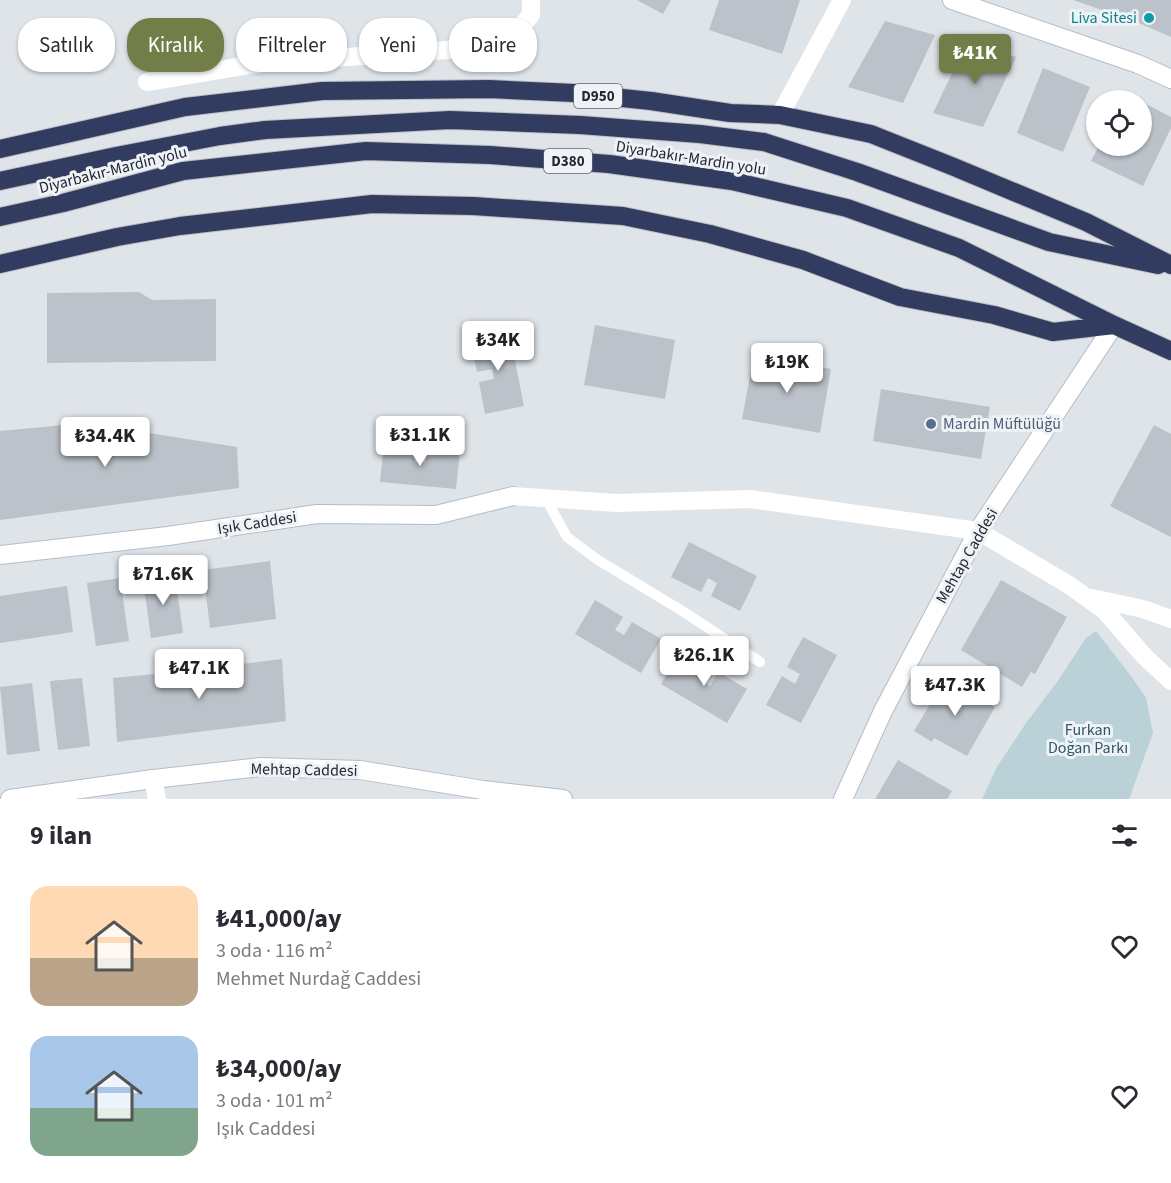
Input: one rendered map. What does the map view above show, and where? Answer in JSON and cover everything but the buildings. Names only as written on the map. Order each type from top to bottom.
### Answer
[{"type":"highway","name":"D950","points":[[0,148],[185,107],[322,91],[489,89],[574,93],[651,101],[730,113],[780,115],[871,134],[1086,222],[1171,266]]},
{"type":"highway","name":"Diyarbakır-Mardin yolu","points":[[0,181],[139,151],[265,130],[450,120],[580,125],[700,134],[764,142],[857,172],[1049,242],[1171,266]]},
{"type":"highway","name":"Diyarbakır-Mardin yolu","points":[[0,217],[183,171],[366,151],[490,155],[609,164],[732,181],[847,208],[960,249],[1171,351]]},
{"type":"highway","points":[[0,264],[117,237],[180,226],[372,204],[473,206],[623,216],[711,234],[803,260],[900,297],[994,315],[1053,332],[1114,325]]},
{"type":"street","points":[[147,82],[262,63],[447,50],[508,41],[531,15],[531,0]]},
{"type":"street","points":[[780,115],[842,0]]},
{"type":"street","points":[[952,0],[1138,64],[1171,79]]},
{"type":"street","name":"Mehtap Caddesi","points":[[843,799],[883,711],[978,531],[1114,325]]},
{"type":"street","name":"Işık Caddesi","points":[[0,555],[168,536],[317,514],[436,515],[513,496],[616,503],[750,499],[978,531]]},
{"type":"street","points":[[978,531],[1070,585],[1105,611],[1145,657],[1171,681]]},
{"type":"street","points":[[1085,597],[1143,609],[1171,619]]},
{"type":"street","name":"Mehtap Caddesi","points":[[10,799],[261,767],[360,770],[482,795],[563,799]]},
{"type":"street","points":[[153,779],[157,799]]},
{"type":"lane","points":[[546,499],[567,537],[598,561],[684,612],[760,662]]},
{"type":"green space","name":"Furkan Doğan Parkı","points":[[1096,631],[1146,698],[1153,733],[1129,799],[982,799],[997,767],[1026,723],[1086,638]]},
{"type":"place","name":"Liva Sitesi","points":[[1149,18]]},
{"type":"place","name":"Mardin Müftülüğü","points":[[931,424]]}]
